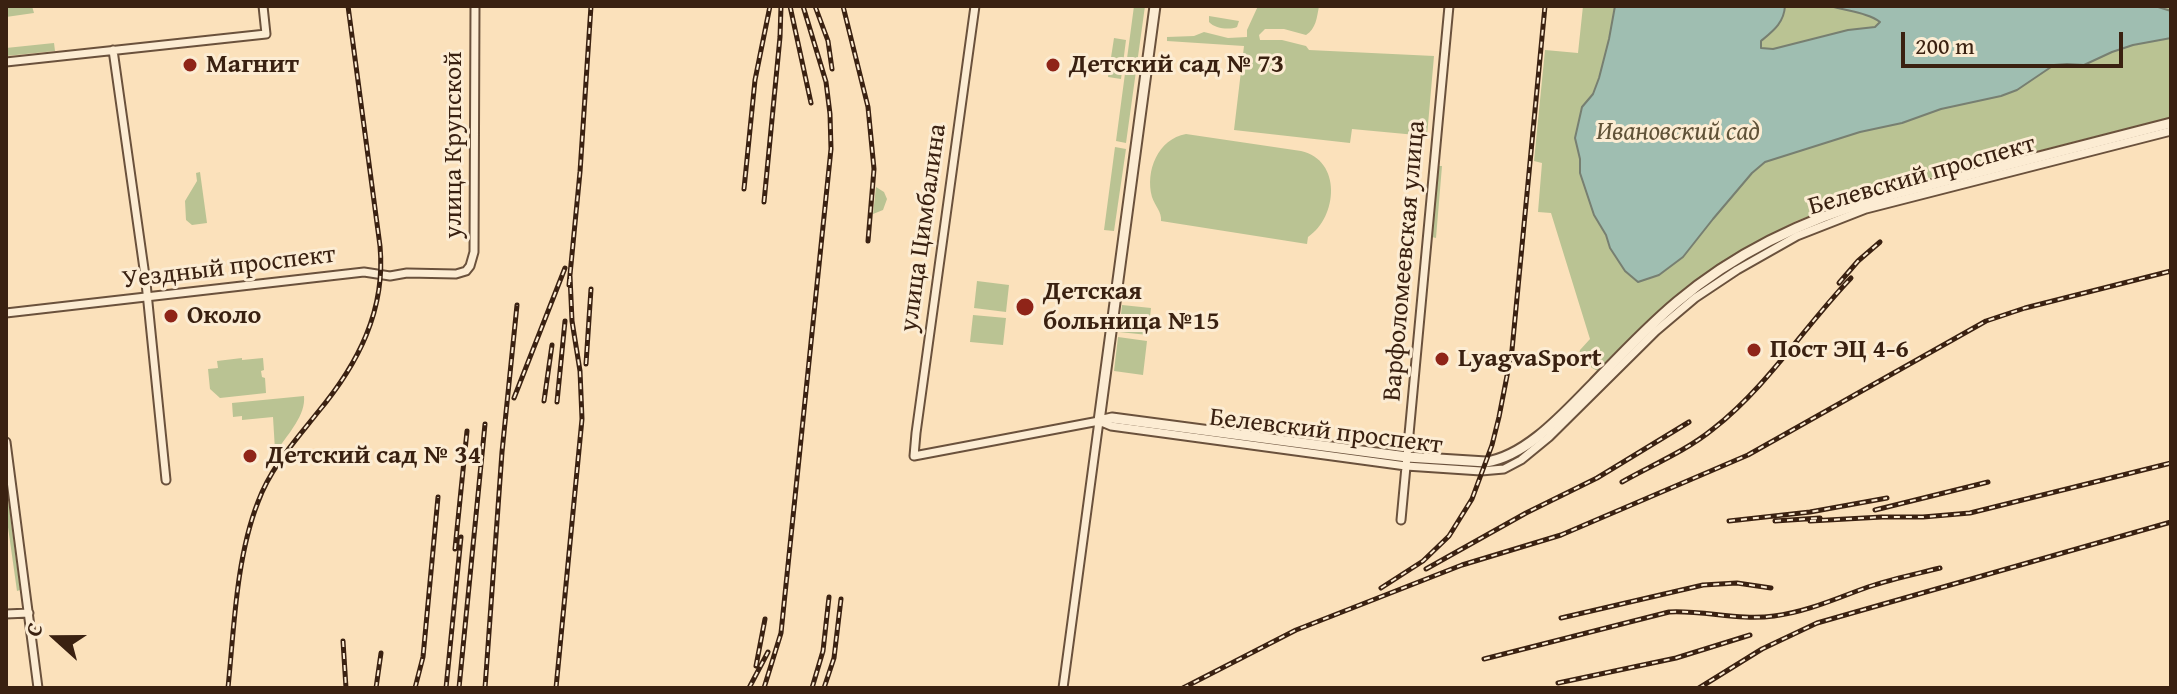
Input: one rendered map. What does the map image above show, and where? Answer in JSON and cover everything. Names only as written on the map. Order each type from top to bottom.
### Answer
[{"type":"street","points":[[6,62],[266,34],[263,6]]},
{"type":"street","name":"улица Крупской","points":[[456,274],[466,271],[474,252],[475,6]]},
{"type":"street","name":"улица Цимбалина","points":[[914,456],[975,6]]},
{"type":"street","points":[[1063,688],[1155,6]]},
{"type":"street","name":"Варфоломеевская улица","points":[[1401,520],[1449,6]]},
{"type":"street","points":[[113,50],[148,297],[166,480]]},
{"type":"street","name":"Белевский проспект","points":[[1407,462],[1486,462],[1516,452],[1560,417],[1678,301],[1733,263],[1795,228],[1883,197],[2171,123]]},
{"type":"street","name":"Белевский проспект","points":[[914,456],[1112,418],[1407,462],[1497,471],[1521,460],[1549,437],[1656,331],[1695,298],[1797,236],[1866,209],[2171,131]]},
{"type":"street","name":"Уездный проспект","points":[[6,313],[364,272],[390,276],[407,273],[456,274]]},
{"type":"street","points":[[6,442],[38,688]]},
{"type":"street","points":[[6,614],[29,613]]},
{"type":"green space","points":[[6,6],[32,6],[34,13],[6,17]]},
{"type":"green space","points":[[1134,6],[1145,6],[1126,143],[1116,141]]},
{"type":"green space","points":[[1258,6],[1319,6],[1314,26],[1306,35],[1284,29],[1265,29],[1259,35],[1260,40],[1282,40],[1306,46],[1309,50],[1434,56],[1427,136],[1352,129],[1350,143],[1234,130],[1244,46],[1167,41],[1167,37],[1194,36],[1204,32],[1228,38],[1247,37]]},
{"type":"green space","name":"Ивановский сад","points":[[1583,6],[2171,6],[2171,117],[1869,194],[1796,221],[1752,244],[1699,278],[1658,311],[1598,371],[1579,355],[1590,339],[1551,213],[1538,212],[1542,163],[1534,161],[1545,50],[1578,53]]},
{"type":"green space","points":[[1209,16],[1239,21],[1237,27],[1223,28],[1209,22]]},
{"type":"green space","points":[[1114,38],[1126,40],[1121,79],[1108,77]]},
{"type":"green space","points":[[54,43],[55,51],[6,56],[6,48]]},
{"type":"green space","points":[[1186,134],[1301,151],[1314,156],[1324,165],[1329,177],[1330,203],[1318,228],[1308,237],[1307,244],[1161,221],[1150,187],[1152,167],[1168,142]]},
{"type":"green space","points":[[1115,147],[1126,149],[1114,231],[1104,230]]},
{"type":"green space","points":[[1438,166],[1442,166],[1436,238],[1432,237]]},
{"type":"green space","points":[[200,172],[207,223],[192,225],[186,220],[185,201],[197,181],[196,173]]},
{"type":"green space","points":[[876,187],[884,192],[887,199],[883,210],[873,214]]},
{"type":"green space","points":[[977,281],[1009,285],[1006,312],[974,308]]},
{"type":"green space","points":[[1122,305],[1151,308],[1148,335],[1119,332]]},
{"type":"green space","points":[[973,315],[1006,318],[1003,345],[970,342]]},
{"type":"green space","points":[[1118,337],[1147,341],[1143,375],[1114,371]]},
{"type":"green space","points":[[263,358],[264,370],[261,371],[266,393],[220,398],[210,389],[208,369],[218,368],[217,361]]},
{"type":"green space","points":[[304,396],[299,417],[275,450],[273,417],[242,420],[242,416],[233,417],[232,403]]},
{"type":"green space","points":[[6,484],[20,590],[17,591],[6,513]]},
{"type":"shaded area","name":"Ивановский сад","points":[[1615,6],[1785,6],[1780,22],[1761,41],[1761,48],[1773,49],[1848,30],[1875,27],[1880,22],[1864,14],[1831,6],[2155,6],[2171,11],[2171,38],[2133,45],[2084,65],[2054,65],[2017,90],[2001,96],[1941,109],[1765,162],[1752,173],[1683,257],[1659,275],[1638,282],[1625,271],[1594,215],[1580,173],[1575,138],[1582,107],[1593,94],[1599,78]]},
{"type":"railway","points":[[228,688],[240,570],[258,502],[277,466],[332,394],[357,355],[374,314],[378,292],[380,246],[348,6]]},
{"type":"railway","points":[[569,285],[591,6]]},
{"type":"railway","points":[[744,189],[755,80],[770,6]]},
{"type":"railway","points":[[764,202],[781,6]]},
{"type":"railway","points":[[790,6],[811,103]]},
{"type":"railway","points":[[764,688],[781,633],[831,149],[826,82],[803,6]]},
{"type":"railway","points":[[815,6],[828,41],[832,69]]},
{"type":"railway","points":[[843,6],[868,107],[874,169],[868,241]]},
{"type":"railway","points":[[1381,588],[1423,561],[1449,536],[1472,499],[1492,445],[1512,350],[1545,6]]},
{"type":"railway","points":[[1839,283],[1880,242]]},
{"type":"railway","points":[[514,398],[565,268]]},
{"type":"railway","points":[[1183,688],[1296,630],[1462,565],[1561,535],[1748,455],[1986,321],[2171,271]]},
{"type":"railway","points":[[556,688],[582,419],[570,276]]},
{"type":"railway","points":[[1622,482],[1692,444],[1733,412],[1768,376],[1851,278]]},
{"type":"railway","points":[[586,364],[591,289]]},
{"type":"railway","points":[[485,688],[502,452],[517,305]]},
{"type":"railway","points":[[557,402],[565,321]]},
{"type":"railway","points":[[544,401],[552,345]]},
{"type":"railway","points":[[1426,569],[1526,513],[1597,478],[1689,422]]},
{"type":"railway","points":[[459,688],[485,424]]},
{"type":"railway","points":[[455,549],[467,431]]},
{"type":"railway","points":[[1810,521],[1970,513],[2171,463]]},
{"type":"railway","points":[[1875,510],[1988,482]]},
{"type":"railway","points":[[415,688],[423,657],[438,497]]},
{"type":"railway","points":[[1729,521],[1810,512],[1887,498]]},
{"type":"railway","points":[[1775,521],[1820,518]]},
{"type":"railway","points":[[1699,688],[1762,649],[1817,623],[2171,522]]},
{"type":"railway","points":[[446,688],[461,537]]},
{"type":"railway","points":[[1484,659],[1669,612],[1748,617],[1786,614],[1877,584],[1940,568]]},
{"type":"railway","points":[[1561,618],[1703,585],[1737,583],[1771,588]]},
{"type":"railway","points":[[812,688],[823,651],[829,597]]},
{"type":"railway","points":[[824,688],[834,658],[841,599]]},
{"type":"railway","points":[[756,666],[765,619]]},
{"type":"railway","points":[[1558,683],[1676,658],[1750,635]]},
{"type":"railway","points":[[343,641],[346,688]]},
{"type":"railway","points":[[749,688],[768,652]]},
{"type":"railway","points":[[376,688],[381,653]]},
{"type":"place","name":"Магнит","points":[[190,65]]},
{"type":"place","name":"Детский сад № 73","points":[[1053,65]]},
{"type":"place","name":"Детская больница №15","points":[[1025,307]]},
{"type":"place","name":"Около","points":[[171,316]]},
{"type":"place","name":"Пост ЭЦ 4-6","points":[[1754,350]]},
{"type":"place","name":"LyagvaSport","points":[[1442,359]]},
{"type":"place","name":"Детский сад № 34","points":[[250,456]]}]
